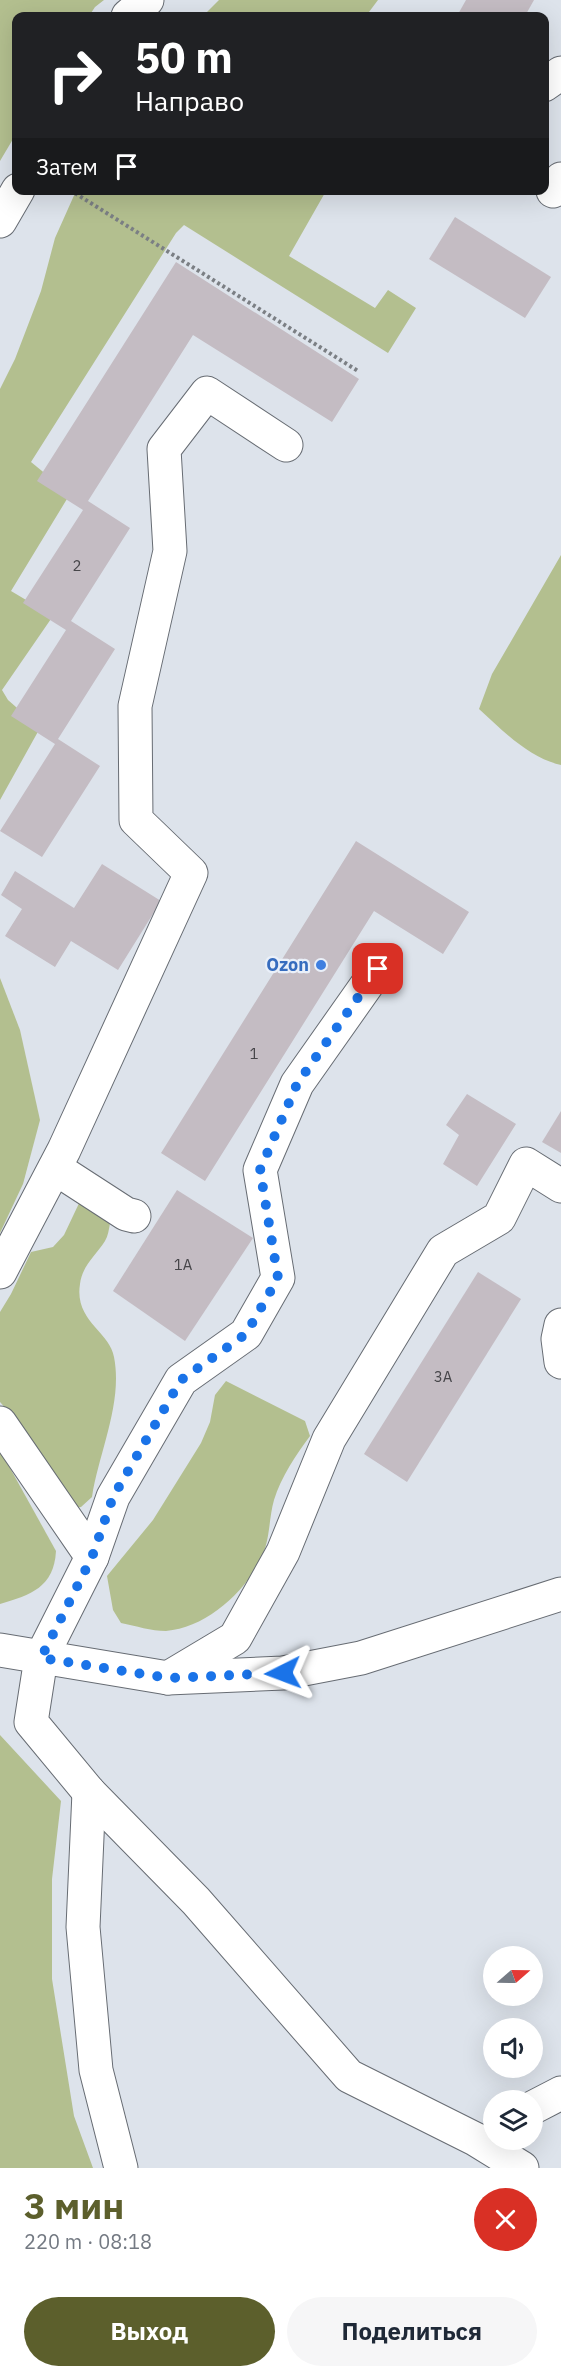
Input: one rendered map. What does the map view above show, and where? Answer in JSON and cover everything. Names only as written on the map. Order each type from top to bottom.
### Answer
[{"type":"street","points":[[133,12],[147,0]]},
{"type":"street","points":[[0,221],[15,195]]},
{"type":"street","points":[[0,1272],[55,1168],[191,873],[136,820],[135,706],[170,551],[164,449],[207,393],[286,445]]},
{"type":"street","points":[[378,969],[297,1084],[260,1170],[278,1278],[246,1334],[181,1380],[113,1497],[92,1557],[41,1658],[32,1722],[89,1792],[196,1901],[349,2076],[483,2134]]},
{"type":"street","points":[[168,1678],[235,1638],[283,1552],[329,1439],[443,1251],[499,1218],[526,1164],[561,1185]]},
{"type":"street","points":[[55,1168],[126,1214],[134,1216]]},
{"type":"street","points":[[561,1325],[558,1339],[561,1362]]},
{"type":"street","points":[[0,1423],[92,1557]]},
{"type":"street","points":[[0,1650],[168,1678],[283,1673],[361,1658],[561,1594]]},
{"type":"street","points":[[89,1792],[83,1927],[96,2070],[121,2168]]},
{"type":"street","points":[[543,2102],[561,2093]]},
{"type":"street","points":[[502,2150],[522,2168]]},
{"type":"path","points":[[78,195],[358,371]]},
{"type":"green space","points":[[0,0],[104,0],[92,12],[12,12],[12,141],[0,161]]},
{"type":"green space","points":[[219,0],[378,0],[369,12],[207,12]]},
{"type":"green space","points":[[74,195],[324,195],[289,256],[375,308],[388,290],[416,308],[388,353],[184,225],[176,233],[31,462],[70,494],[11,591],[53,616],[2,690],[8,700],[40,728],[0,800],[0,389],[15,359],[41,291],[55,238]]},
{"type":"green space","points":[[561,555],[561,765],[527,750],[479,709],[492,674]]},
{"type":"green space","points":[[0,978],[20,1030],[40,1120],[23,1184],[0,1233]]},
{"type":"green space","points":[[82,1197],[110,1223],[105,1241],[83,1272],[80,1297],[87,1317],[111,1348],[116,1374],[113,1410],[92,1497],[81,1507],[70,1509],[11,1414],[0,1402],[0,1312],[31,1252],[53,1247],[64,1235]]},
{"type":"green space","points":[[226,1381],[305,1421],[310,1436],[289,1466],[277,1491],[263,1554],[256,1568],[237,1593],[211,1615],[196,1623],[166,1631],[121,1623],[113,1610],[107,1576],[153,1520],[201,1443],[210,1422],[215,1395]]},
{"type":"green space","points":[[0,1450],[56,1551],[51,1573],[39,1588],[22,1597],[0,1604]]},
{"type":"green space","points":[[0,1735],[61,1801],[52,1879],[52,1979],[74,2116],[93,2168],[0,2168]]},
{"type":"building","points":[[466,0],[534,0],[527,12],[459,12]]},
{"type":"building","points":[[455,217],[551,277],[525,318],[429,259]]},
{"type":"building","points":[[176,262],[359,379],[332,422],[193,335],[88,501],[130,528],[71,621],[115,649],[58,739],[100,766],[42,857],[0,831],[55,744],[11,716],[66,630],[23,603],[83,510],[37,481]]},
{"type":"building","points":[[356,841],[469,912],[443,954],[374,911],[205,1181],[161,1153]]},
{"type":"building","points":[[102,864],[161,901],[118,970],[71,941],[55,967],[5,936],[22,909],[1,895],[15,871],[74,908]]},
{"type":"building","points":[[467,1094],[516,1124],[477,1186],[443,1164],[459,1135],[446,1125]]},
{"type":"building","points":[[561,1111],[561,1153],[542,1142]]},
{"type":"building","points":[[177,1190],[253,1238],[185,1341],[113,1291]]},
{"type":"building","points":[[478,1272],[521,1299],[407,1482],[364,1454]]},
{"type":"place","name":"Ozon","points":[[321,965]]},
{"type":"route","points":[[283,1673],[168,1678],[41,1658],[92,1557],[113,1497],[181,1380],[246,1334],[278,1278],[260,1170],[297,1084],[378,969]]}]
